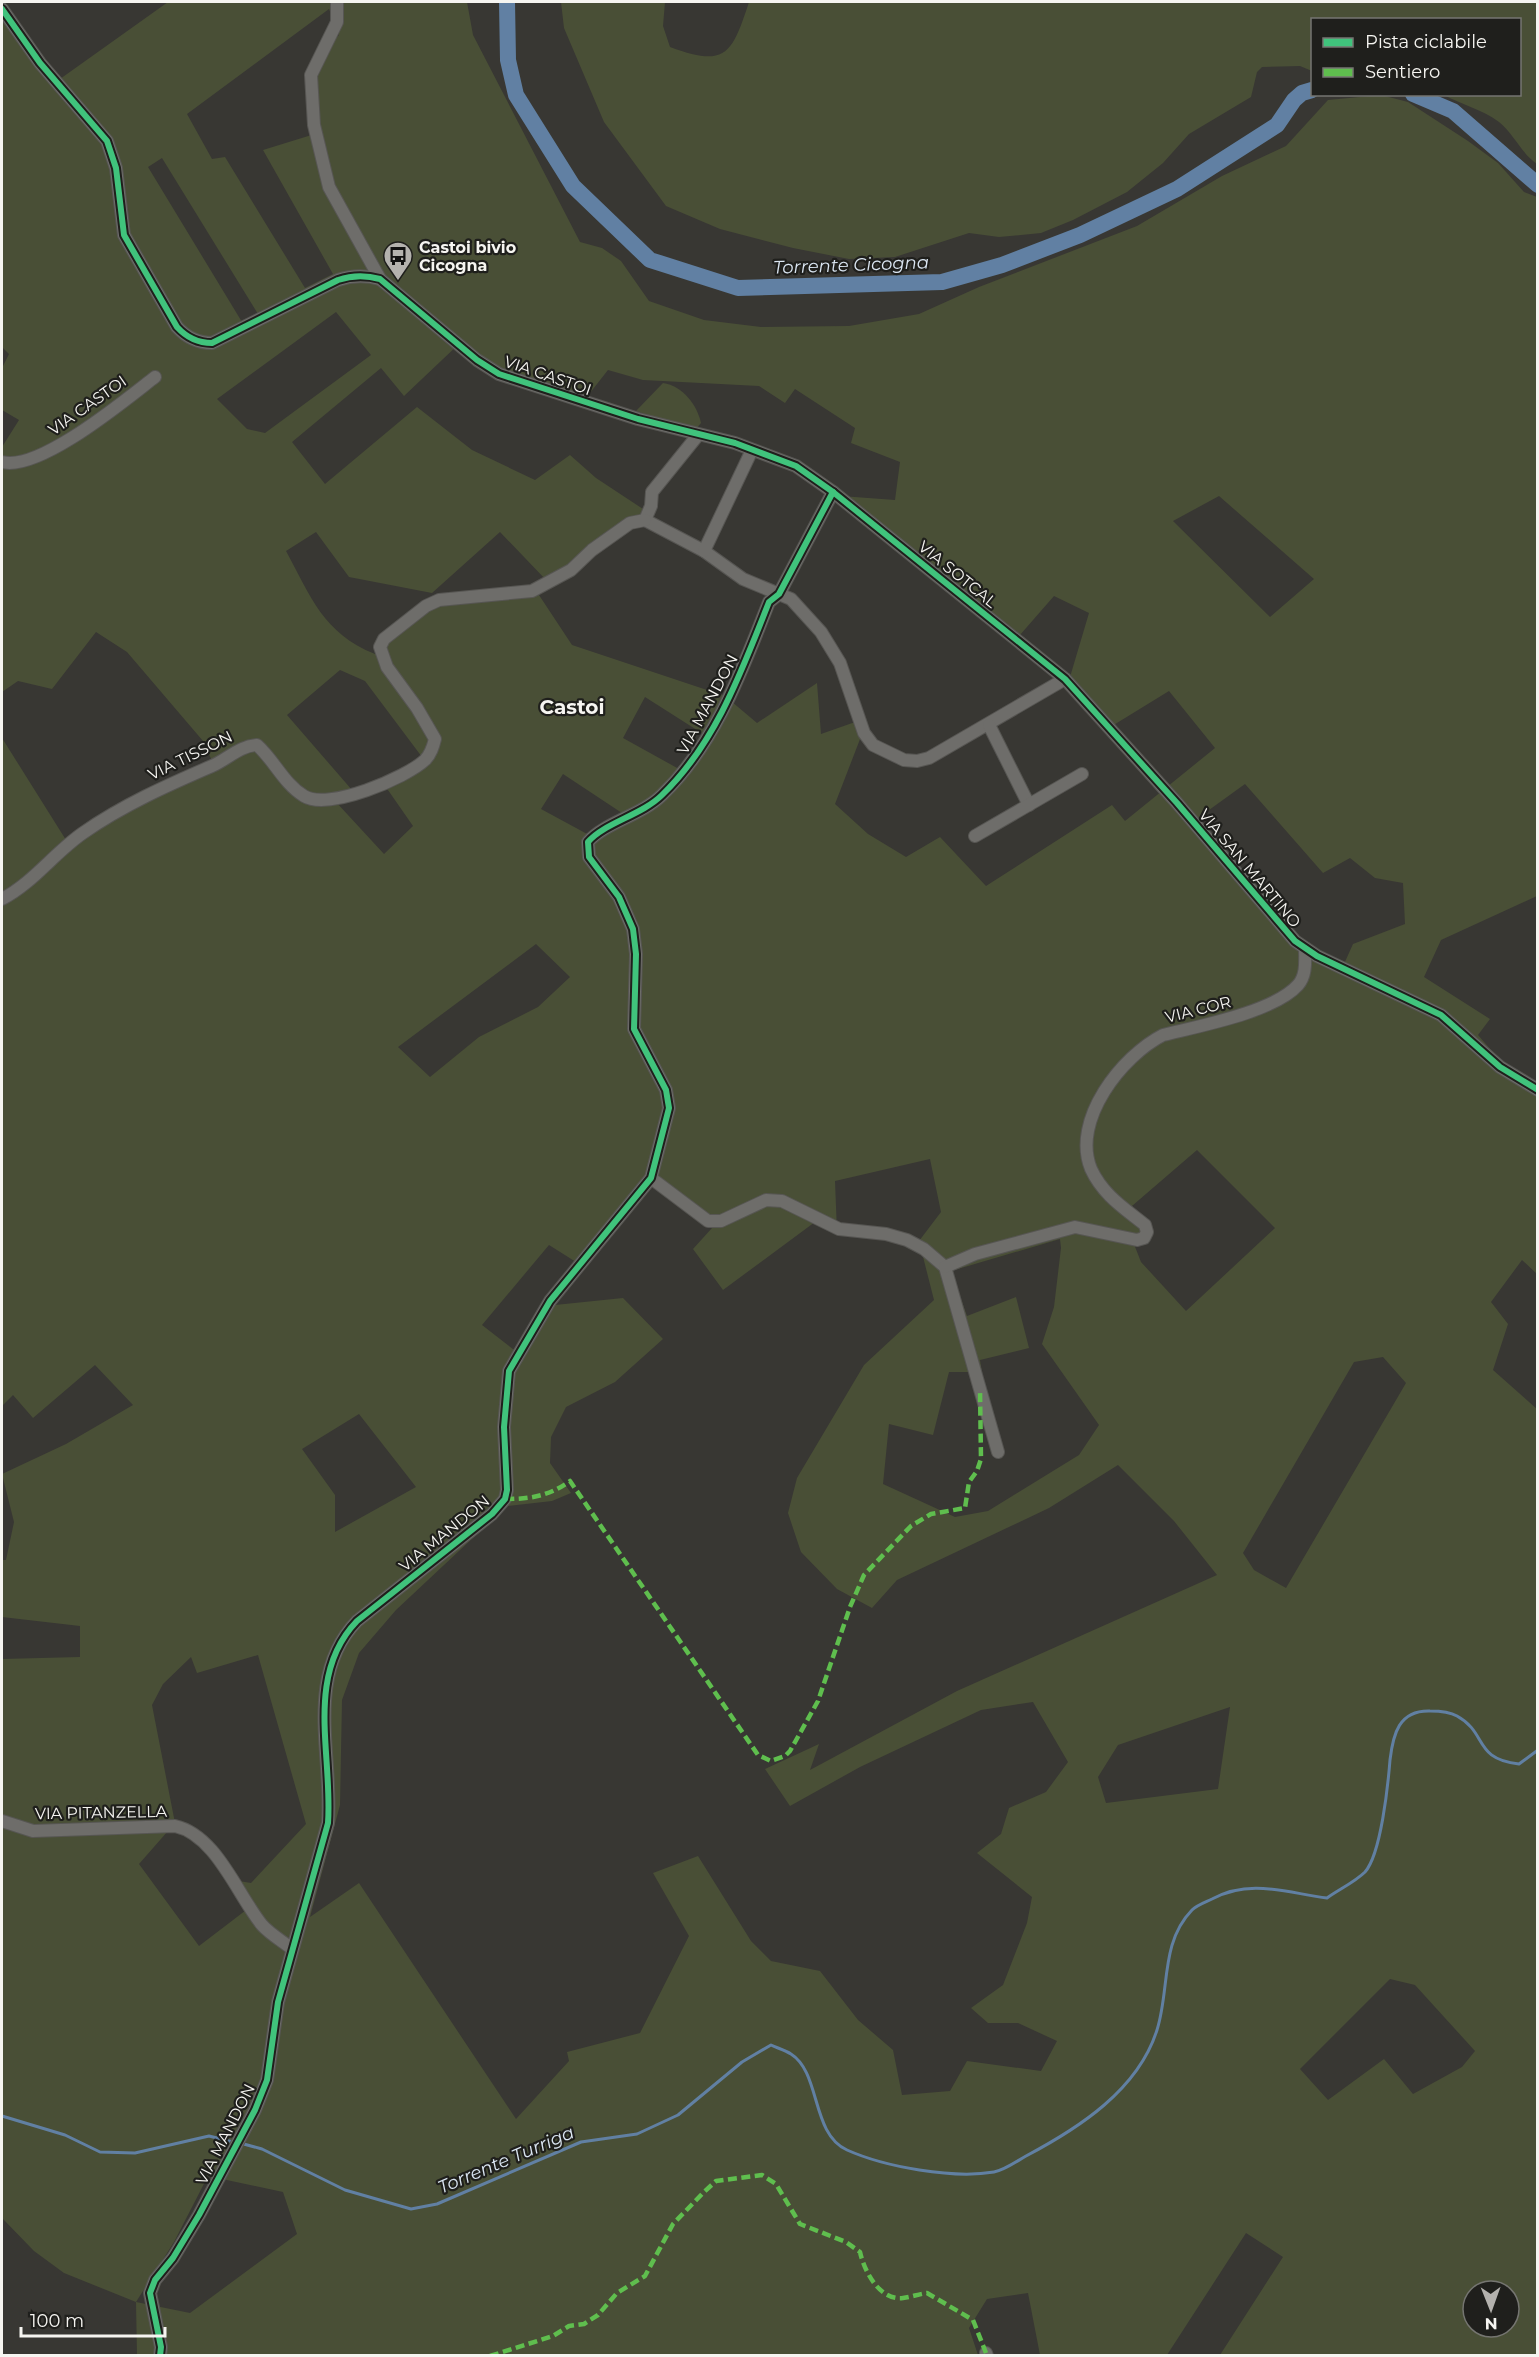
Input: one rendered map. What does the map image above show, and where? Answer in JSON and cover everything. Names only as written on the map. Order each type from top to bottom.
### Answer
[{"type":"street","points":[[337,2],[337,22],[311,75],[314,125],[329,187],[380,279]]},
{"type":"street","points":[[2,9],[40,63],[107,141],[116,168],[124,235],[177,327],[195,341],[212,343],[338,279],[363,275],[380,279]]},
{"type":"street","name":"VIA CASTOI","points":[[380,279],[477,360],[499,374],[617,413],[735,443],[796,466],[833,492]]},
{"type":"street","name":"VIA CASTOI","points":[[2,462],[10,465],[56,448],[111,412],[155,377]]},
{"type":"street","points":[[698,435],[652,492],[651,506],[645,520],[704,551],[743,579],[791,599],[821,632],[844,671],[864,733],[880,750],[904,760],[924,760],[989,725],[1065,679]]},
{"type":"street","points":[[704,551],[752,450]]},
{"type":"street","points":[[779,594],[833,492]]},
{"type":"street","name":"VIA SOTCAL","points":[[833,492],[1065,679]]},
{"type":"street","name":"VIA TISSON","points":[[2,899],[36,875],[84,832],[150,793],[215,765],[246,746],[257,745],[270,757],[293,787],[305,797],[316,801],[331,800],[362,791],[397,777],[424,761],[432,751],[435,739],[417,708],[387,668],[380,647],[384,639],[426,606],[439,600],[532,591],[552,582],[571,570],[592,550],[630,523],[645,520]]},
{"type":"street","name":"VIA MANDON","points":[[160,2355],[161,2347],[150,2293],[155,2280],[173,2258],[199,2215],[245,2128],[267,2080],[278,2002],[291,1948],[328,1822],[330,1802],[325,1700],[332,1657],[346,1632],[357,1621],[492,1514],[505,1499],[508,1482],[504,1427],[509,1371],[550,1301],[651,1178],[662,1141],[669,1099],[634,1029],[636,954],[633,929],[619,897],[592,863],[587,847],[591,838],[653,803],[686,770],[732,692],[769,602],[779,594]]},
{"type":"street","name":"VIA SAN MARTINO","points":[[1065,679],[1177,803],[1286,933],[1305,948],[1429,1008],[1465,1033],[1500,1067],[1538,1090]]},
{"type":"street","points":[[989,725],[1029,805]]},
{"type":"street","points":[[975,836],[1082,774]]},
{"type":"street","name":"VIA COR","points":[[945,1267],[975,1254],[1075,1227],[1137,1240],[1144,1238],[1147,1232],[1145,1226],[1111,1198],[1091,1168],[1088,1156],[1090,1128],[1105,1088],[1152,1041],[1163,1035],[1248,1014],[1290,992],[1303,977],[1305,948]]},
{"type":"street","points":[[651,1178],[708,1221],[721,1221],[766,1200],[782,1201],[839,1229],[886,1234],[916,1243],[945,1267],[998,1452]]},
{"type":"street","name":"VIA PITANZELLA","points":[[2,1821],[33,1831],[175,1827],[185,1829],[210,1848],[264,1927],[291,1948]]},
{"type":"green space","points":[[168,2],[467,2],[473,35],[580,242],[602,248],[621,261],[649,301],[704,320],[761,327],[849,326],[919,314],[979,287],[1137,226],[1222,176],[1286,146],[1328,100],[1385,96],[1408,102],[1498,163],[1524,192],[1537,197],[1537,896],[1441,940],[1424,977],[1490,1019],[1478,1035],[1504,1065],[1537,1084],[1537,1274],[1522,1260],[1491,1302],[1508,1324],[1493,1370],[1538,1410],[1537,2355],[1220,2355],[1283,2257],[1246,2233],[1167,2355],[1040,2355],[1028,2293],[987,2299],[969,2328],[978,2355],[137,2355],[136,2302],[64,2273],[34,2251],[2,2218],[2,1659],[80,1657],[80,1626],[2,1617],[2,1560],[6,1560],[14,1522],[2,1474],[66,1444],[133,1405],[95,1365],[33,1418],[13,1395],[2,1406],[2,738],[66,840],[212,761],[203,741],[127,652],[96,632],[52,689],[18,681],[2,692],[2,447],[19,420],[2,410],[2,368],[9,354],[2,347],[2,16],[60,79]],"holes":[[[329,9],[339,35],[323,57],[319,68],[316,93],[318,133],[263,150],[333,274],[305,288],[225,157],[212,159],[187,114]],[[162,158],[258,314],[242,322],[148,167]],[[336,312],[371,355],[265,433],[247,429],[217,399]],[[461,342],[505,371],[586,398],[608,370],[643,380],[759,386],[785,403],[795,389],[855,428],[851,443],[900,462],[895,500],[841,496],[1012,644],[1054,596],[1089,613],[1070,677],[1112,726],[1169,691],[1215,748],[1125,821],[1112,805],[986,886],[940,837],[906,857],[868,834],[835,804],[862,734],[858,721],[821,734],[817,683],[757,723],[725,696],[572,645],[537,592],[440,596],[401,624],[375,654],[343,636],[320,612],[286,551],[316,532],[349,577],[432,593],[500,532],[547,581],[637,523],[643,509],[596,478],[570,455],[535,480],[472,450],[417,407],[325,484],[292,442],[381,368],[404,396]],[[1219,496],[1314,579],[1270,617],[1173,521]],[[340,670],[365,681],[422,757],[381,780],[413,826],[384,854],[336,802],[352,790],[287,715]],[[645,697],[711,739],[688,774],[623,738]],[[563,774],[628,817],[589,835],[541,809]],[[1245,784],[1323,873],[1350,858],[1375,878],[1403,883],[1405,924],[1353,944],[1344,964],[1296,945],[1191,823]],[[536,944],[570,977],[538,1007],[479,1037],[430,1077],[398,1047]],[[1197,1150],[1275,1228],[1186,1311],[1141,1262],[1132,1239],[1146,1229],[1125,1212]],[[930,1159],[941,1212],[919,1241],[934,1300],[864,1365],[797,1478],[788,1513],[801,1552],[837,1589],[872,1608],[897,1580],[1049,1508],[1118,1465],[1174,1521],[1217,1575],[957,1691],[810,1770],[819,1744],[765,1769],[790,1806],[860,1767],[981,1710],[1033,1702],[1068,1762],[1046,1792],[1009,1808],[1001,1834],[977,1853],[1032,1897],[1027,1923],[1003,1985],[971,2008],[988,2023],[1018,2023],[1057,2041],[1041,2071],[967,2061],[950,2091],[902,2095],[893,2050],[858,2020],[820,1971],[771,1961],[751,1941],[698,1856],[653,1873],[689,1936],[640,2033],[567,2052],[569,2061],[516,2119],[359,1883],[310,1917],[340,1805],[342,1700],[359,1653],[396,1610],[507,1506],[552,1501],[571,1493],[550,1463],[551,1437],[566,1407],[615,1382],[663,1339],[623,1298],[555,1305],[523,1357],[482,1325],[549,1245],[576,1262],[645,1175],[712,1228],[693,1249],[723,1290],[815,1222],[837,1232],[835,1181]],[[1060,1239],[1054,1307],[1042,1344],[1099,1425],[1079,1455],[988,1511],[955,1517],[883,1484],[889,1424],[933,1435],[949,1372],[982,1372],[980,1360],[1029,1348],[1016,1297],[967,1316],[951,1271]],[[1383,1357],[1406,1383],[1286,1588],[1254,1570],[1243,1553],[1354,1362]],[[359,1414],[416,1487],[335,1532],[335,1495],[302,1449]],[[258,1655],[306,1824],[251,1883],[239,1881],[254,1904],[199,1946],[139,1864],[175,1823],[152,1705],[163,1684],[191,1657],[197,1673]],[[1230,1707],[1218,1789],[1106,1803],[1098,1777],[1118,1745]],[[1390,1979],[1415,1985],[1475,2051],[1462,2067],[1413,2094],[1384,2059],[1328,2100],[1300,2069]],[[208,2176],[283,2192],[297,2234],[190,2313],[136,2302],[174,2242]]]},
{"type":"green space","points":[[561,2],[665,2],[663,26],[670,47],[704,56],[715,56],[724,52],[731,45],[749,2],[1537,2],[1537,164],[1499,122],[1446,96],[1521,96],[1521,18],[1311,18],[1311,71],[1300,66],[1262,67],[1257,72],[1251,97],[1189,134],[1163,163],[1127,192],[1073,220],[1041,233],[999,237],[969,233],[895,257],[849,259],[793,248],[720,229],[666,206],[604,122],[564,28]]},
{"type":"green space","points":[[663,383],[677,388],[688,397],[701,423],[695,430],[636,411]]},
{"type":"waterway","name":"Torrente Cicogna","points":[[507,2],[508,60],[516,95],[573,186],[650,260],[738,288],[942,282],[1002,265],[1080,235],[1177,189],[1277,125],[1294,100],[1302,93],[1311,90]]},
{"type":"waterway","name":"Torrente Cicogna","points":[[1418,96],[1453,111],[1538,185]]},
{"type":"waterway","name":"Torrente Turriga","points":[[240,2143],[262,2149],[345,2190],[411,2209],[437,2204],[581,2142],[637,2134],[678,2115],[742,2062],[771,2045],[786,2051],[801,2063],[827,2131],[835,2142],[847,2150],[880,2162],[939,2173],[977,2174],[998,2171],[1086,2120],[1121,2089],[1136,2071],[1157,2030],[1167,1967],[1175,1937],[1182,1923],[1194,1908],[1240,1889],[1269,1889],[1327,1898],[1365,1872],[1371,1863],[1379,1835],[1393,1741],[1399,1725],[1405,1719],[1420,1712],[1437,1711],[1454,1715],[1467,1723],[1487,1751],[1504,1761],[1519,1764],[1538,1750]]},
{"type":"waterway","name":"Torrente Turriga","points":[[2,2116],[65,2135],[100,2152],[135,2153],[209,2136],[233,2142]]},
{"type":"marked path","points":[[505,1499],[539,1496],[570,1481],[758,1755],[771,1761],[785,1756],[790,1751],[818,1701],[850,1607],[864,1575],[911,1526],[931,1514],[965,1508],[969,1482],[977,1471],[981,1459],[980,1389]]},
{"type":"marked path","points":[[490,2356],[553,2336],[569,2326],[584,2324],[598,2315],[617,2293],[645,2276],[673,2224],[716,2181],[762,2175],[776,2184],[800,2224],[846,2242],[860,2252],[874,2283],[887,2295],[903,2298],[927,2293],[973,2320],[986,2353]]},
{"type":"cycle path","points":[[2,9],[40,63],[107,141],[116,168],[124,235],[177,327],[185,334],[197,341],[212,343],[338,280],[354,276],[380,279],[477,360],[499,374],[638,419],[735,443],[796,466],[833,492],[1065,679],[1177,803],[1295,941],[1317,956],[1441,1015],[1500,1067],[1538,1090]]},
{"type":"cycle path","points":[[160,2356],[161,2347],[150,2293],[155,2280],[173,2258],[199,2215],[255,2110],[267,2080],[278,2002],[328,1823],[329,1797],[324,1717],[331,1666],[341,1643],[357,1621],[492,1514],[505,1499],[507,1490],[504,1427],[509,1371],[550,1301],[651,1178],[669,1108],[666,1090],[634,1029],[636,954],[633,929],[619,897],[589,857],[588,842],[604,829],[654,802],[681,775],[698,752],[738,679],[769,602],[779,594],[833,492]]},
{"type":"place","name":"Castoi bivio Cicogna","points":[[398,282]]},
{"type":"district","name":"Castoi","points":[[572,707]]}]
